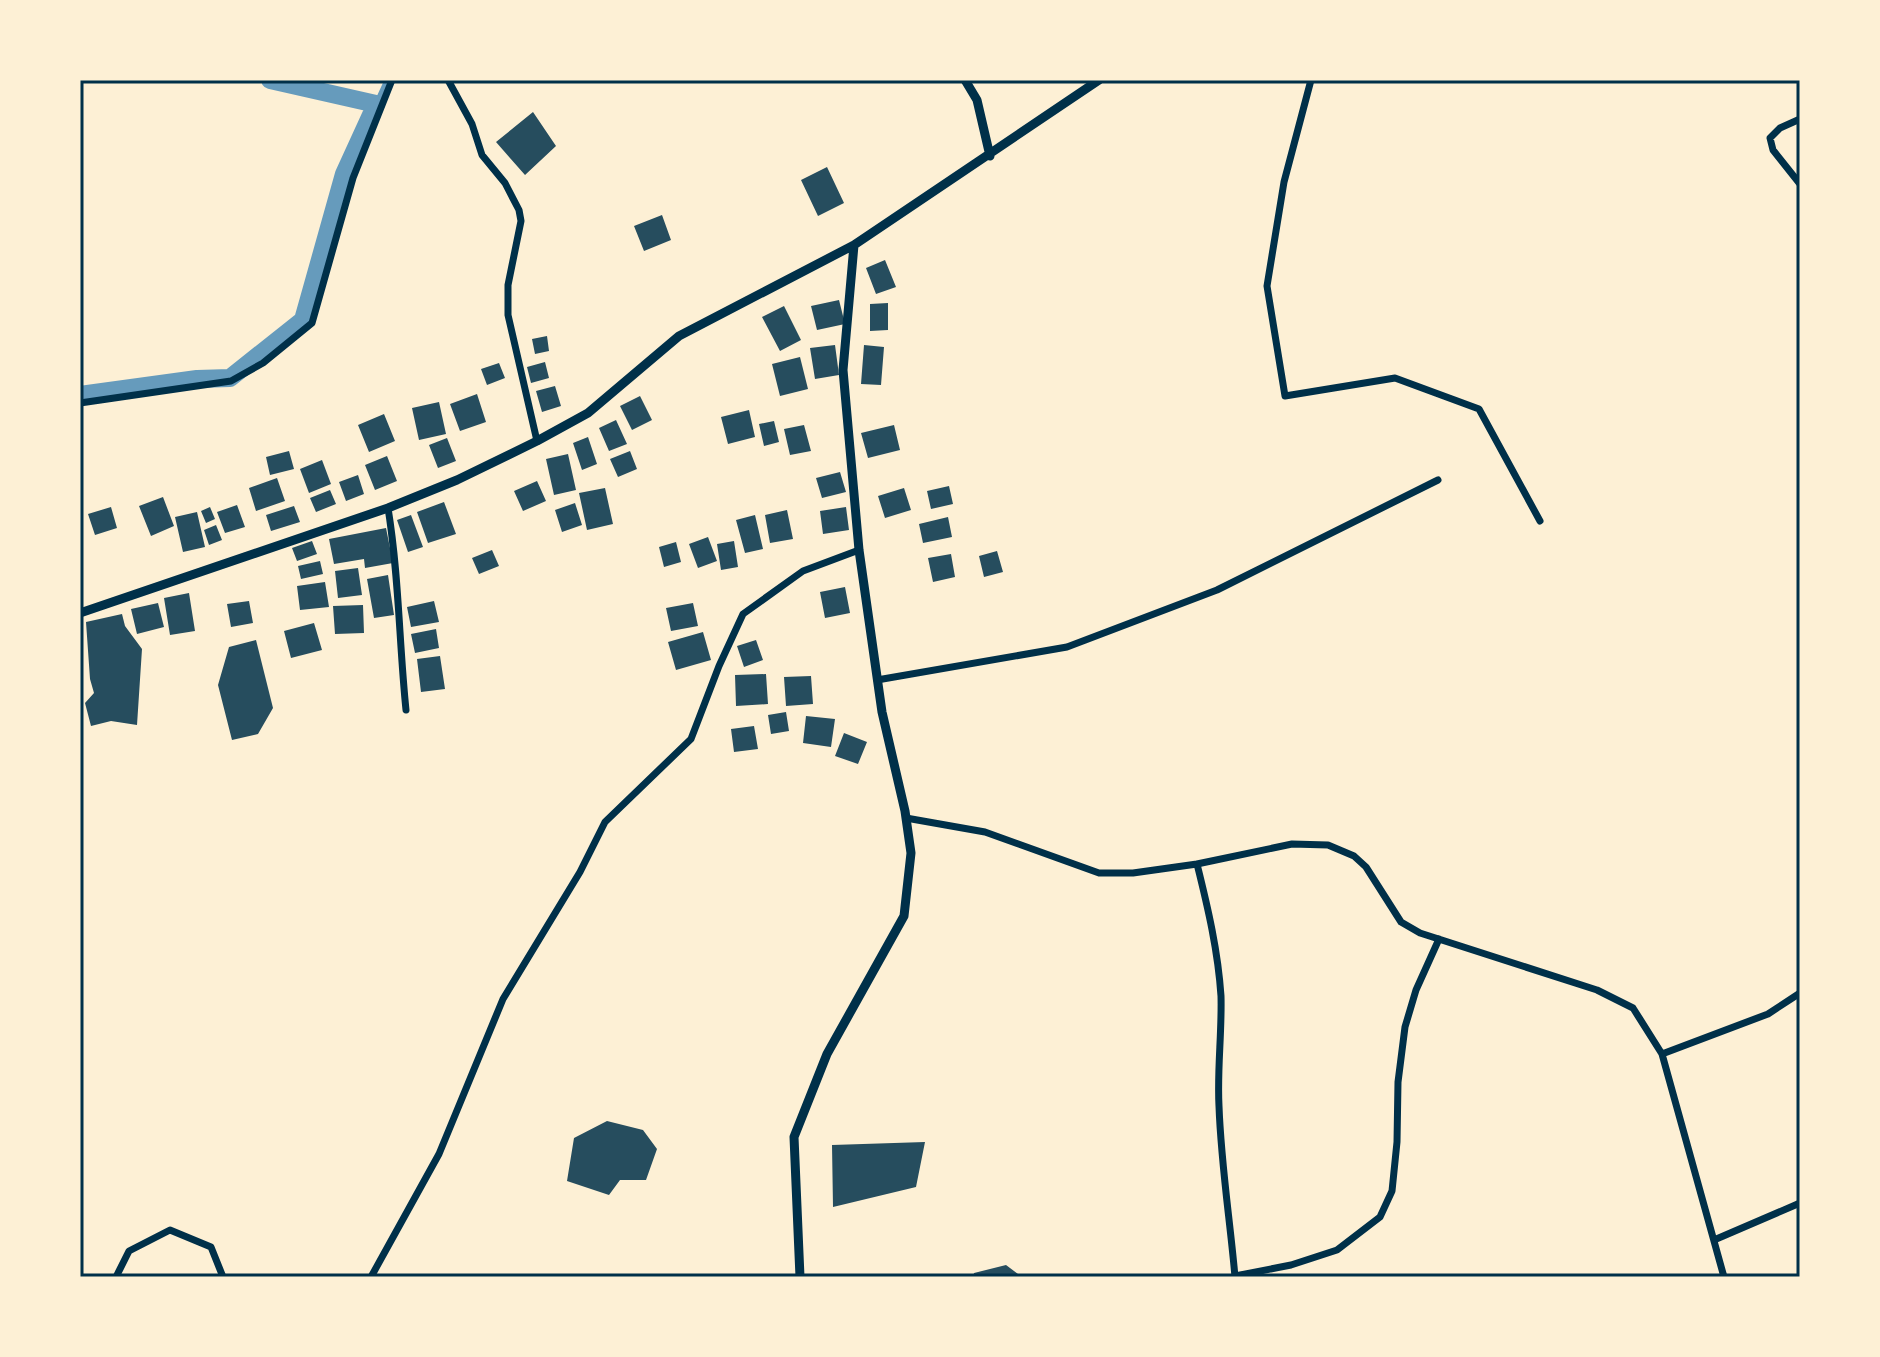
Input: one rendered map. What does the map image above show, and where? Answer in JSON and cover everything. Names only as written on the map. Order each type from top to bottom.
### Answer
[{"type":"street","points":[[80,403],[231,381],[263,363],[312,323],[353,178],[392,80]]},
{"type":"street","points":[[448,80],[472,124],[482,155],[505,183],[519,210],[521,221],[508,285],[508,315],[537,441]]},
{"type":"street","points":[[965,80],[977,100],[990,156]]},
{"type":"street","points":[[80,613],[388,508],[457,480],[537,441],[588,413],[679,336],[854,245],[1099,80]]},
{"type":"street","points":[[1311,80],[1284,182],[1267,286],[1285,396],[1395,378],[1479,409],[1540,521]]},
{"type":"street","points":[[1800,119],[1780,128],[1770,138],[1773,150],[1800,184]]},
{"type":"street","points":[[800,1277],[794,1137],[827,1054],[904,916],[911,853],[877,680],[859,550],[843,370],[854,245]]},
{"type":"street","points":[[877,680],[1067,647],[1217,590],[1438,480]]},
{"type":"street","points":[[388,508],[398,581],[400,653],[406,710]]},
{"type":"street","points":[[371,1277],[439,1154],[503,999],[580,872],[605,822],[691,739],[743,614],[803,571],[859,550]]},
{"type":"street","points":[[906,818],[985,832],[1099,873],[1133,873],[1197,864],[1292,844],[1328,845],[1354,856],[1366,867],[1401,922],[1420,933],[1597,990],[1633,1008],[1662,1054],[1724,1277]]},
{"type":"street","points":[[1197,864],[1213,928],[1220,995],[1222,1054],[1218,1102],[1235,1277],[1291,1265],[1337,1250],[1380,1217],[1392,1191],[1398,1082],[1405,1027],[1416,990],[1439,939]]},
{"type":"street","points":[[1662,1054],[1768,1014],[1800,993]]},
{"type":"street","points":[[1714,1240],[1800,1203]]},
{"type":"street","points":[[116,1277],[129,1251],[170,1230],[211,1247],[223,1277]]},
{"type":"building","points":[[533,112],[556,146],[525,175],[496,142]]},
{"type":"building","points":[[827,167],[844,203],[818,216],[801,180]]},
{"type":"building","points":[[662,215],[671,240],[644,251],[634,226]]},
{"type":"building","points":[[885,260],[896,287],[876,294],[866,268]]},
{"type":"building","points":[[839,300],[845,324],[817,330],[811,306]]},
{"type":"building","points":[[888,303],[888,330],[870,331],[870,304]]},
{"type":"building","points":[[784,306],[801,340],[780,351],[762,317]]},
{"type":"building","points":[[547,336],[549,351],[535,354],[532,339]]},
{"type":"building","points":[[835,345],[839,375],[815,379],[810,348]]},
{"type":"building","points":[[864,345],[884,347],[881,385],[861,384]]},
{"type":"building","points":[[800,357],[808,389],[780,396],[772,364]]},
{"type":"building","points":[[545,362],[549,378],[531,383],[527,367]]},
{"type":"building","points":[[499,363],[505,378],[487,385],[481,369]]},
{"type":"building","points":[[555,386],[561,406],[542,412],[536,391]]},
{"type":"building","points":[[477,394],[486,422],[460,431],[450,404]]},
{"type":"building","points":[[640,396],[652,420],[632,430],[620,406]]},
{"type":"building","points":[[439,402],[446,434],[419,440],[412,408]]},
{"type":"building","points":[[749,410],[755,437],[728,444],[721,417]]},
{"type":"building","points":[[384,414],[395,441],[369,452],[358,425]]},
{"type":"building","points":[[616,420],[627,444],[609,451],[599,428]]},
{"type":"building","points":[[774,421],[779,442],[764,446],[759,424]]},
{"type":"building","points":[[804,425],[811,451],[790,455],[784,429]]},
{"type":"building","points":[[894,425],[900,450],[868,458],[861,433]]},
{"type":"building","points":[[588,437],[597,464],[582,470],[573,443]]},
{"type":"building","points":[[447,438],[456,461],[438,468],[429,445]]},
{"type":"building","points":[[289,451],[294,469],[270,475],[266,457]]},
{"type":"building","points":[[630,451],[637,469],[618,477],[610,459]]},
{"type":"building","points":[[568,454],[576,490],[554,495],[546,459]]},
{"type":"building","points":[[387,456],[397,481],[375,490],[365,465]]},
{"type":"building","points":[[322,460],[331,484],[309,493],[300,469]]},
{"type":"building","points":[[840,472],[846,492],[822,498],[816,478]]},
{"type":"building","points":[[358,475],[364,494],[346,501],[339,482]]},
{"type":"building","points":[[277,478],[285,501],[256,511],[249,488]]},
{"type":"building","points":[[537,481],[546,501],[523,511],[514,491]]},
{"type":"building","points":[[949,486],[953,504],[931,509],[927,491]]},
{"type":"building","points":[[605,488],[613,524],[587,530],[579,493]]},
{"type":"building","points":[[904,488],[911,510],[885,518],[878,496]]},
{"type":"building","points":[[330,490],[336,504],[316,512],[310,498]]},
{"type":"building","points":[[163,497],[174,526],[151,536],[139,506]]},
{"type":"building","points":[[444,502],[456,534],[428,543],[417,512]]},
{"type":"building","points":[[575,503],[582,525],[562,532],[555,510]]},
{"type":"building","points":[[237,505],[245,527],[225,533],[217,512]]},
{"type":"building","points":[[294,506],[300,522],[271,531],[266,515]]},
{"type":"building","points":[[111,507],[117,528],[95,535],[88,514]]},
{"type":"building","points":[[210,507],[215,519],[206,523],[201,511]]},
{"type":"building","points":[[846,507],[849,530],[823,534],[820,511]]},
{"type":"building","points":[[787,510],[793,539],[770,543],[765,515]]},
{"type":"building","points":[[197,512],[205,547],[183,552],[175,517]]},
{"type":"building","points":[[411,515],[423,547],[408,552],[397,520]]},
{"type":"building","points":[[755,515],[763,549],[745,553],[736,520]]},
{"type":"building","points":[[948,517],[952,537],[923,543],[919,524]]},
{"type":"building","points":[[216,525],[222,540],[209,545],[204,530]]},
{"type":"building","points":[[386,528],[393,563],[365,568],[364,559],[334,564],[329,539]]},
{"type":"building","points":[[708,537],[717,561],[698,568],[689,544]]},
{"type":"building","points":[[312,541],[317,554],[297,561],[292,548]]},
{"type":"building","points":[[734,541],[738,567],[721,570],[717,544]]},
{"type":"building","points":[[676,542],[681,562],[664,567],[659,547]]},
{"type":"building","points":[[492,550],[499,566],[479,574],[472,558]]},
{"type":"building","points":[[997,551],[1003,572],[984,577],[979,556]]},
{"type":"building","points":[[951,554],[955,577],[933,582],[928,558]]},
{"type":"building","points":[[320,561],[323,574],[301,579],[298,566]]},
{"type":"building","points":[[358,568],[362,595],[338,598],[335,571]]},
{"type":"building","points":[[388,575],[394,615],[374,618],[367,579]]},
{"type":"building","points":[[325,582],[329,607],[300,610],[297,586]]},
{"type":"building","points":[[845,587],[850,613],[825,618],[820,592]]},
{"type":"building","points":[[189,593],[195,631],[170,635],[164,598]]},
{"type":"building","points":[[249,601],[253,623],[231,627],[227,604]]},
{"type":"building","points":[[434,601],[439,622],[411,627],[407,607]]},
{"type":"building","points":[[158,603],[164,627],[137,634],[131,609]]},
{"type":"building","points":[[693,603],[698,626],[671,631],[666,608]]},
{"type":"building","points":[[363,605],[364,633],[335,634],[333,606]]},
{"type":"building","points":[[122,614],[125,626],[142,649],[137,725],[111,721],[91,726],[85,703],[94,693],[90,679],[86,622]]},
{"type":"building","points":[[314,623],[322,650],[291,658],[284,631]]},
{"type":"building","points":[[436,629],[439,648],[415,653],[411,634]]},
{"type":"building","points":[[703,632],[711,660],[676,670],[668,642]]},
{"type":"building","points":[[256,640],[273,708],[258,734],[232,740],[218,685],[229,647]]},
{"type":"building","points":[[756,640],[763,660],[744,667],[737,646]]},
{"type":"building","points":[[440,656],[445,689],[421,692],[417,659]]},
{"type":"building","points":[[766,674],[768,704],[736,706],[735,675]]},
{"type":"building","points":[[811,676],[813,704],[786,706],[784,677]]},
{"type":"building","points":[[786,712],[789,731],[771,734],[768,715]]},
{"type":"building","points":[[806,716],[835,719],[831,747],[803,743]]},
{"type":"building","points":[[754,726],[758,749],[734,752],[731,729]]},
{"type":"building","points":[[844,733],[867,742],[858,764],[835,756]]},
{"type":"building","points":[[607,1121],[643,1130],[657,1149],[646,1180],[620,1180],[609,1195],[567,1181],[574,1138]]},
{"type":"building","points":[[925,1142],[916,1187],[833,1207],[832,1145]]},
{"type":"building","points":[[1006,1265],[1022,1277],[973,1277],[974,1273]]},
{"type":"waterway","points":[[80,395],[197,379],[230,378],[303,320],[344,174],[376,104],[270,80]]},
{"type":"waterway","points":[[376,104],[387,80]]}]
